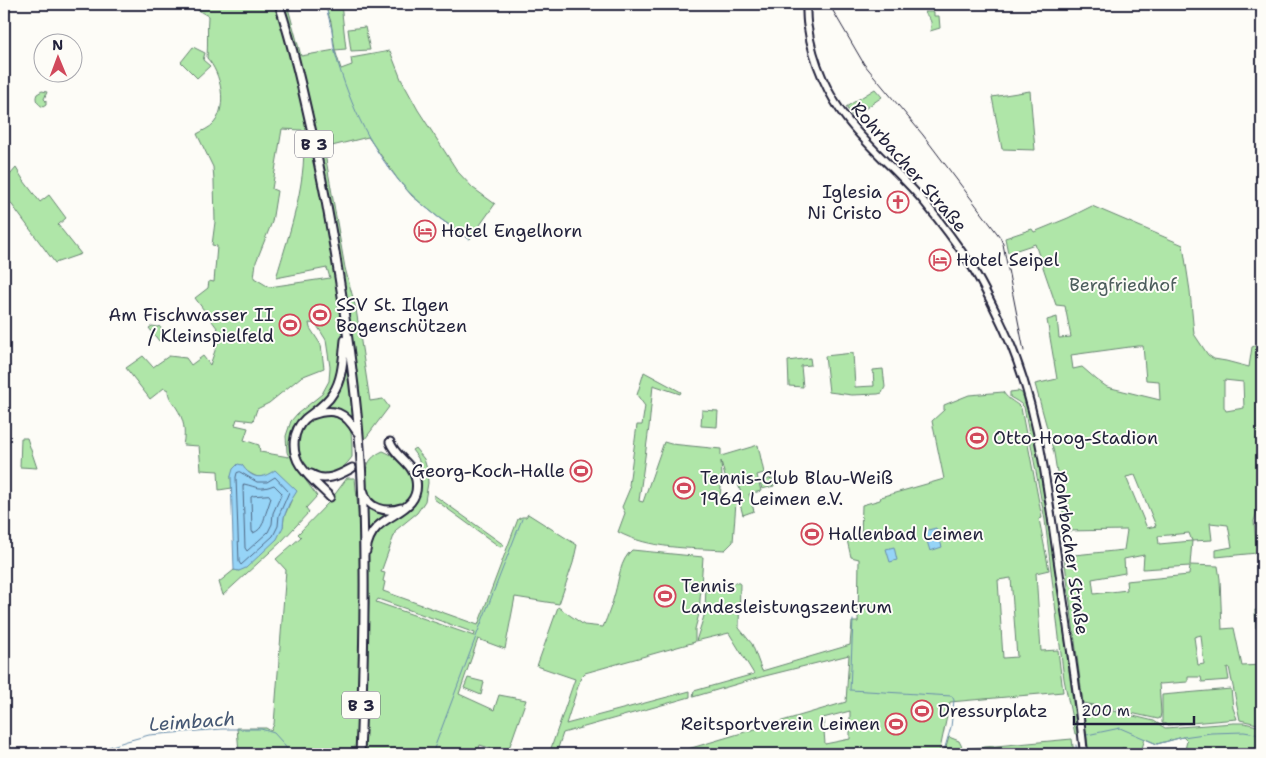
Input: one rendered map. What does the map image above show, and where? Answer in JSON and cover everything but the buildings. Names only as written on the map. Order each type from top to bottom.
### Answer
[{"type":"main road","name":"B 3","points":[[279,4],[318,161],[338,266],[359,438],[364,564],[360,754]]},
{"type":"main road","name":"Rohrbacher Straße","points":[[806,4],[807,24],[812,49],[824,81],[836,103],[848,122],[924,202],[952,238],[982,284],[1015,355],[1032,410],[1042,456],[1084,754]]},
{"type":"main road","points":[[330,497],[302,468],[296,457],[294,440],[299,426],[331,397],[336,388],[347,329]]},
{"type":"main road","points":[[310,416],[325,411],[338,412],[349,420],[359,438]]},
{"type":"main road","points":[[364,564],[366,547],[377,527],[411,502],[416,490],[416,480],[413,472],[407,462],[394,450],[390,442]]},
{"type":"main road","points":[[302,468],[316,477],[328,478],[352,468]]},
{"type":"main road","points":[[362,480],[364,496],[368,502],[380,510],[396,510],[411,502]]},
{"type":"green space","points":[[187,4],[276,4],[297,80],[320,183],[336,277],[342,333],[341,355],[333,388],[323,401],[298,421],[291,436],[292,450],[299,471],[317,496],[306,508],[309,512],[281,542],[223,595],[219,582],[234,570],[239,571],[283,527],[284,517],[294,494],[266,477],[257,477],[246,471],[242,465],[231,476],[232,488],[219,490],[218,471],[201,470],[199,446],[183,445],[183,421],[169,397],[168,390],[164,388],[150,399],[126,368],[143,356],[153,367],[169,356],[186,358],[191,365],[203,356],[210,365],[218,342],[223,336],[195,298],[208,288],[209,281],[214,282],[217,246],[212,245],[215,222],[213,167],[197,134],[214,123],[221,108],[222,99],[216,72],[207,58],[208,16]],"holes":[[[282,129],[302,130],[304,147],[301,185],[297,204],[276,278],[327,268],[330,278],[269,287],[254,278],[256,262],[272,222],[277,191],[272,189]],[[309,323],[316,324],[326,340],[330,367],[329,381],[322,394],[291,421],[286,436],[289,457],[260,452],[259,445],[244,440],[248,428],[235,425],[237,419],[253,421],[257,409],[269,403],[301,377],[324,368],[321,345],[310,328]]]},
{"type":"green space","points":[[282,4],[287,4],[301,56],[335,50],[341,69],[352,65],[351,58],[390,51],[401,79],[418,110],[458,172],[473,188],[495,204],[470,239],[439,218],[412,196],[368,137],[324,148],[345,268],[356,309],[370,401],[383,399],[389,407],[362,443],[355,359],[333,225]]},
{"type":"green space","points":[[325,4],[341,4],[346,49],[335,50],[331,22]]},
{"type":"green space","points":[[924,12],[934,12],[934,16],[939,16],[940,28],[930,31],[930,20]]},
{"type":"green space","points":[[365,27],[370,50],[351,51],[348,29]]},
{"type":"green space","points":[[193,47],[205,53],[203,60],[210,66],[197,78],[181,62]]},
{"type":"green space","points":[[875,89],[882,97],[853,117],[846,107]]},
{"type":"green space","points":[[42,91],[47,92],[44,99],[46,105],[43,107],[36,100],[37,94]]},
{"type":"green space","points":[[1030,91],[1035,150],[1002,149],[992,97]]},
{"type":"green space","points":[[16,168],[40,202],[49,195],[66,218],[58,225],[81,254],[55,263],[4,194],[4,177],[8,172],[10,175]]},
{"type":"green space","name":"Bergfriedhof","points":[[1092,206],[1183,245],[1194,334],[1208,355],[1214,359],[1249,367],[1252,347],[1262,343],[1262,511],[1257,512],[1254,521],[1257,553],[1216,557],[1216,550],[1232,547],[1228,525],[1210,523],[1212,540],[1192,541],[1190,565],[1218,566],[1222,629],[1234,628],[1242,666],[1262,665],[1262,725],[1240,720],[1229,667],[1227,668],[1229,680],[1202,682],[1201,677],[1188,677],[1188,682],[1159,683],[1161,713],[1158,719],[1083,703],[1064,556],[1124,550],[1127,530],[1066,531],[1054,453],[1035,384],[1057,379],[1047,320],[1057,317],[1059,338],[1071,337],[1065,306],[1056,305],[1035,244],[1008,253],[1005,238],[1032,229],[1034,232]],"holes":[[[1143,346],[1146,380],[1159,381],[1160,400],[1107,387],[1082,367],[1073,369],[1071,355]],[[1224,380],[1243,382],[1244,408],[1226,411],[1224,407]],[[1135,475],[1156,526],[1147,528],[1126,477]],[[1189,533],[1192,541],[1159,544],[1158,536]],[[1144,555],[1143,569],[1190,566],[1189,575],[1126,581],[1127,590],[1094,594],[1092,579],[1125,573],[1124,559]],[[1201,635],[1204,664],[1198,665],[1194,637]]]},
{"type":"green space","points":[[159,326],[164,332],[163,337],[159,341],[149,328]]},
{"type":"green space","points":[[346,350],[353,422],[320,409],[327,404]]},
{"type":"green space","points":[[853,353],[855,387],[874,386],[873,370],[883,369],[885,387],[882,393],[852,395],[829,392],[825,356]]},
{"type":"green space","points":[[810,358],[811,365],[801,366],[803,387],[789,386],[788,361]]},
{"type":"green space","name":"Tennis-Club Blau-Weiß 1964 Leimen e.V.","points":[[644,372],[681,392],[680,394],[653,385],[639,501],[643,502],[664,442],[721,449],[721,456],[758,445],[764,473],[757,475],[761,491],[749,494],[754,511],[743,515],[738,497],[742,496],[737,481],[727,484],[721,461],[720,497],[733,498],[736,502],[733,542],[725,550],[656,545],[630,538],[618,532],[625,513],[622,507],[630,488],[637,425],[642,425],[645,406],[637,395]]},
{"type":"green space","points":[[1018,391],[1022,393],[1037,448],[1063,623],[1077,734],[1075,734],[1064,679],[1045,520],[1024,407],[1010,397],[1010,392]]},
{"type":"green space","points":[[1003,392],[1021,408],[1042,518],[1039,519],[1049,570],[1036,573],[1041,651],[1058,650],[1063,692],[950,702],[939,754],[688,754],[688,749],[846,702],[849,655],[761,677],[693,697],[694,691],[754,674],[729,633],[696,641],[705,613],[706,582],[740,583],[739,628],[752,644],[762,671],[850,645],[852,622],[858,622],[859,559],[851,557],[847,540],[861,536],[862,505],[880,500],[881,497],[944,479],[932,421],[944,410],[944,405],[969,395]],"holes":[[[1011,578],[1017,657],[1003,658],[998,580]],[[850,711],[850,721],[845,722],[846,725],[850,725],[850,739],[825,744],[823,718]]]},
{"type":"green space","points":[[702,410],[718,411],[717,427],[701,426]]},
{"type":"green space","points":[[323,415],[332,416],[344,422],[350,429],[352,442],[352,457],[338,471],[325,475],[314,473],[304,466],[298,455],[296,442],[299,430],[308,420]]},
{"type":"green space","points":[[21,438],[27,438],[37,468],[20,467]]},
{"type":"green space","points":[[415,448],[424,459],[427,469],[428,483],[425,501],[417,513],[396,530],[381,572],[385,573],[383,591],[478,625],[518,519],[526,517],[528,514],[577,545],[559,604],[515,597],[505,649],[478,639],[459,694],[494,710],[499,695],[526,700],[507,754],[480,745],[477,754],[363,754],[369,602],[369,547],[379,528],[418,497],[421,488],[421,468],[418,458],[412,450]],"holes":[[[378,599],[475,633],[474,636],[376,602]]]},
{"type":"green space","points":[[383,451],[397,458],[406,466],[412,476],[413,489],[411,495],[403,504],[396,507],[378,506],[366,495],[366,469],[371,459]]},
{"type":"green space","points":[[347,478],[355,478],[359,520],[360,658],[356,754],[238,754],[237,728],[266,728],[271,731],[274,724],[286,570],[276,559],[301,537],[298,534],[330,501]]},
{"type":"green space","points":[[772,478],[774,486],[762,489],[760,482]]},
{"type":"green space","points":[[434,495],[504,545],[500,547],[434,499]]},
{"type":"green space","points":[[365,502],[378,512],[394,513],[366,539]]},
{"type":"green space","points":[[632,550],[703,557],[695,642],[585,673],[581,677],[566,724],[690,691],[690,697],[563,733],[556,754],[549,754],[575,679],[537,666],[558,607],[584,625],[603,627],[613,601],[622,564]]},
{"type":"green space","points":[[1255,610],[1262,610],[1262,628],[1256,628]]},
{"type":"green space","points":[[468,678],[484,682],[481,695],[464,688]]},
{"type":"green space","points":[[1231,689],[1233,708],[1237,719],[1168,725],[1162,723],[1162,695]]},
{"type":"green space","points":[[1088,705],[1154,721],[1165,728],[1234,723],[1262,727],[1262,754],[1184,754],[1187,741],[1183,737],[1157,744],[1145,739],[1140,754],[1123,754],[1126,753],[1127,749],[1122,748],[1118,754],[1089,754],[1083,708]]},
{"type":"green space","points":[[949,737],[959,741],[963,749],[1072,739],[1074,754],[944,754]]},
{"type":"water","points":[[238,464],[242,465],[249,473],[261,477],[275,470],[297,491],[289,504],[284,517],[283,527],[277,539],[246,568],[239,571],[234,570],[231,476],[233,469]]},
{"type":"water","points":[[936,528],[942,547],[930,551],[924,531]]},
{"type":"water","points":[[894,547],[897,560],[890,562],[886,549]]},
{"type":"waterway","points":[[325,4],[332,30],[335,53],[348,93],[364,128],[384,162],[409,192],[423,205],[469,239]]},
{"type":"waterway","points":[[432,754],[522,519]]},
{"type":"waterway","points":[[853,620],[850,690],[952,696],[954,700],[951,727],[943,754]]},
{"type":"waterway","points":[[1087,735],[1120,728],[1157,744],[1183,737],[1211,733],[1244,732],[1262,735]]},
{"type":"waterway","name":"Leimbach","points":[[88,754],[149,735],[222,729],[261,729],[274,733],[290,754]]},
{"type":"waterway","points":[[1076,745],[1077,754]]},
{"type":"tram line","points":[[829,4],[864,64],[923,135],[1000,237],[1024,351]]},
{"type":"place","name":"Iglesia Ni Cristo","points":[[898,202]]},
{"type":"place","name":"Hotel Engelhorn","points":[[425,231]]},
{"type":"place","name":"Hotel Seipel","points":[[940,260]]},
{"type":"place","name":"SSV St. Ilgen Bogenschützen","points":[[320,315]]},
{"type":"place","name":"Am Fischwasser II / Kleinspielfeld","points":[[290,325]]},
{"type":"place","name":"Otto-Hoog-Stadion","points":[[977,438]]},
{"type":"place","name":"Georg-Koch-Halle","points":[[581,471]]},
{"type":"place","name":"Tennis-Club Blau-Weiß 1964 Leimen e.V.","points":[[684,488]]},
{"type":"place","name":"Hallenbad Leimen","points":[[812,534]]},
{"type":"place","name":"Tennis Landesleistungszentrum","points":[[665,596]]},
{"type":"place","name":"Dressurplatz","points":[[922,711]]},
{"type":"place","name":"Reitsportverein Leimen","points":[[896,724]]}]
